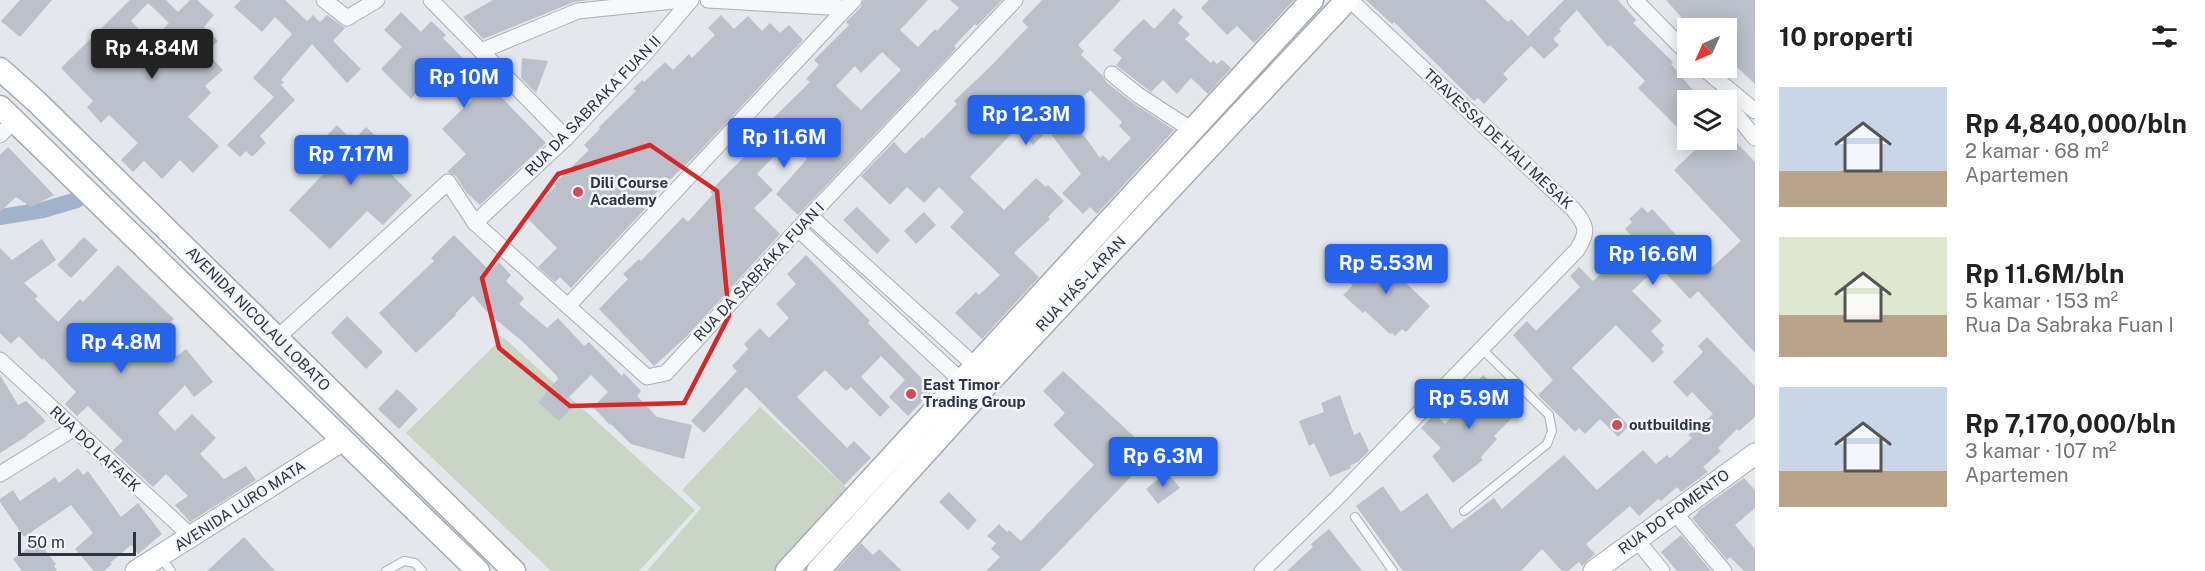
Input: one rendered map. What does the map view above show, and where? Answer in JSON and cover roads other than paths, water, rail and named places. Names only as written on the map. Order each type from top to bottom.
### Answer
[{"type":"main road","name":"RUA HÁS-LARAN","points":[[818,571],[976,381],[1192,130],[1312,0]]},
{"type":"main road","name":"RUA HÁS-LARAN","points":[[787,571],[1348,0]]},
{"type":"main road","name":"AVENIDA NICOLAU LOBATO","points":[[0,69],[514,571]]},
{"type":"main road","name":"AVENIDA NICOLAU LOBATO","points":[[5,121],[343,440],[478,571]]},
{"type":"main road","name":"AVENIDA LURO MATA","points":[[136,571],[165,564],[191,536],[343,440]]},
{"type":"main road","name":"RUA DO FOMENTO","points":[[1594,571],[1755,454]]},
{"type":"street","points":[[324,0],[347,18],[376,0]]},
{"type":"street","points":[[431,0],[566,138]]},
{"type":"street","points":[[481,51],[578,11],[683,0]]},
{"type":"street","name":"RUA DA SABRAKA FUAN II","points":[[475,223],[566,138],[643,56],[691,0]]},
{"type":"street","points":[[708,0],[850,4]]},
{"type":"street","name":"RUA DA SABRAKA FUAN I","points":[[568,306],[647,377],[666,373],[810,216],[1015,0]]},
{"type":"street","name":"TRAVESSA DE HALI MESAK","points":[[1262,571],[1338,497],[1577,250],[1584,240],[1586,231],[1583,221],[1573,209],[1348,0]]},
{"type":"street","points":[[1635,0],[1677,43]]},
{"type":"street","points":[[277,338],[448,182],[475,223],[568,306],[850,4]]},
{"type":"street","points":[[1112,74],[1138,95],[1192,130]]},
{"type":"street","points":[[1709,78],[1718,90]]},
{"type":"street","points":[[1714,78],[1755,111]]},
{"type":"street","points":[[1737,115],[1755,138]]},
{"type":"street","points":[[810,216],[976,381]]},
{"type":"street","points":[[798,229],[976,381]]},
{"type":"street","name":"RUA DO LAFAEK","points":[[0,360],[191,536]]},
{"type":"street","points":[[0,474],[73,429]]},
{"type":"street","points":[[1674,512],[1724,571]]},
{"type":"street","points":[[1636,539],[1662,571]]},
{"type":"lane","points":[[1464,511],[1547,444],[1551,431],[1549,415],[1481,348]]},
{"type":"lane","points":[[1355,517],[1393,571]]},
{"type":"lane","points":[[386,571],[404,561],[415,563],[422,571]]},
{"type":"waterway","points":[[0,217],[43,210],[77,200]]},
{"type":"place","name":"Dili Course Academy","points":[[578,192]]},
{"type":"place","name":"East Timor Trading Group","points":[[911,394]]},
{"type":"place","name":"outbuilding","points":[[1617,425]]}]
